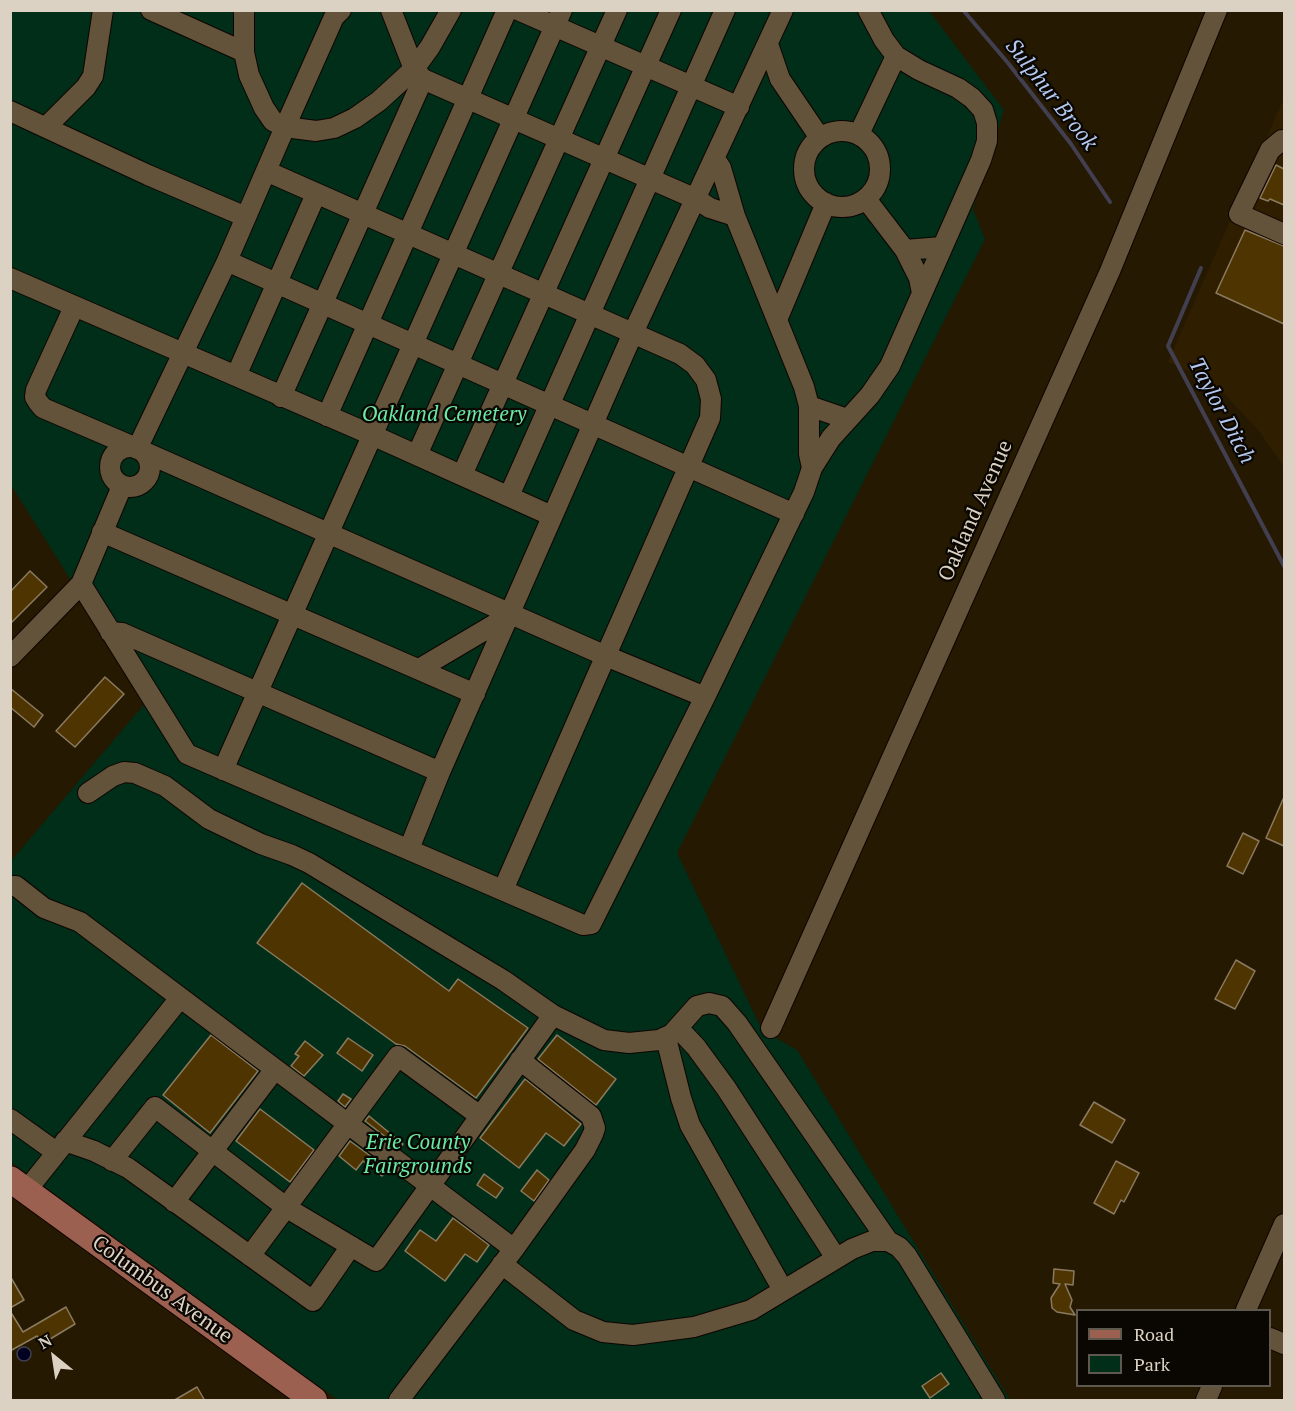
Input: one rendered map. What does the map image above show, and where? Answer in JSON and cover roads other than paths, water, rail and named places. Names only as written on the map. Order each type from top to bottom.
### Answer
[{"type":"main road","name":"Columbus Avenue","points":[[18,1185],[314,1401]]},
{"type":"street","points":[[150,10],[244,52]]},
{"type":"street","points":[[244,10],[244,52],[249,75],[264,108],[273,121],[285,127],[316,131],[334,128],[355,118],[419,74]]},
{"type":"street","points":[[391,10],[419,74],[710,208],[735,216]]},
{"type":"street","points":[[281,396],[362,213],[430,47],[451,10]]},
{"type":"street","points":[[327,416],[507,10]]},
{"type":"street","points":[[518,10],[558,19],[601,46],[739,107]]},
{"type":"street","points":[[417,455],[617,10]]},
{"type":"street","points":[[462,475],[671,10]]},
{"type":"street","points":[[509,496],[725,10]]},
{"type":"street","points":[[409,849],[440,772],[512,614],[552,516],[633,333],[783,10]]},
{"type":"street","points":[[81,584],[187,754],[583,925],[591,924],[794,514],[812,468],[831,438],[870,395],[890,366],[981,160],[987,141],[987,123],[982,110],[972,98],[958,88],[919,70],[896,56],[884,40],[868,10]]},
{"type":"street","name":"Oakland Avenue","points":[[771,1028],[1110,271],[1217,10]]},
{"type":"street","points":[[46,127],[86,87],[93,76],[106,13]]},
{"type":"street","points":[[137,449],[227,261],[336,13]]},
{"type":"street","points":[[223,770],[558,19]]},
{"type":"street","points":[[768,44],[780,79],[820,138]]},
{"type":"street","points":[[859,134],[896,56]]},
{"type":"street","points":[[752,78],[780,79]]},
{"type":"street","points":[[13,118],[46,127],[148,175],[246,217]]},
{"type":"street","points":[[846,131],[859,134],[869,141],[877,152],[880,177],[866,199],[845,207],[833,206],[812,193],[806,182],[804,170],[806,157],[820,138],[834,132],[846,131]]},
{"type":"street","points":[[1284,138],[1270,150],[1239,214],[1284,234]]},
{"type":"street","points":[[715,159],[721,168],[735,216],[804,387],[809,406],[809,454],[812,468]]},
{"type":"street","points":[[266,171],[680,354],[695,364],[706,380],[711,399],[710,418],[503,890]]},
{"type":"street","points":[[236,376],[316,194]]},
{"type":"street","points":[[866,199],[905,250],[919,278],[922,293]]},
{"type":"street","points":[[777,320],[826,203]]},
{"type":"street","points":[[905,250],[942,247]]},
{"type":"street","points":[[227,261],[592,426],[794,514]]},
{"type":"street","points":[[10,278],[552,516]]},
{"type":"street","points":[[74,307],[36,390],[35,397],[43,408],[606,656],[705,697]]},
{"type":"street","points":[[809,406],[847,419]]},
{"type":"street","points":[[120,449],[137,449],[149,460],[149,474],[141,484],[135,487],[122,486],[117,483],[110,472],[111,460],[120,449]]},
{"type":"street","points":[[10,657],[81,584],[122,486]]},
{"type":"street","points":[[102,532],[475,694]]},
{"type":"street","points":[[418,669],[512,614]]},
{"type":"street","points":[[110,632],[122,633],[440,772]]},
{"type":"street","points":[[87,793],[113,776],[124,772],[135,773],[165,786],[197,812],[216,823],[309,863],[503,980],[553,1015],[604,1040],[617,1043],[653,1041],[672,1033],[693,1010],[703,1004],[719,1004],[728,1011],[888,1241],[899,1247],[907,1256],[995,1401]]},
{"type":"street","points":[[10,886],[16,886],[44,908],[80,922],[349,1124],[430,1186],[508,1256],[574,1320],[603,1332],[617,1335],[663,1332],[723,1320],[764,1304],[836,1258],[868,1242],[888,1241]]},
{"type":"street","points":[[18,1185],[61,1147],[180,998]]},
{"type":"street","points":[[112,1161],[155,1107],[288,1208],[376,1261],[553,1015]]},
{"type":"street","points":[[672,1033],[696,1047],[726,1088],[836,1258]]},
{"type":"street","points":[[672,1033],[681,1098],[690,1125],[783,1290]]},
{"type":"street","points":[[250,1256],[288,1208],[398,1056],[480,1116]]},
{"type":"street","points":[[399,1401],[585,1150],[595,1128],[594,1121],[586,1112],[520,1060]]},
{"type":"street","points":[[174,1202],[275,1069]]},
{"type":"street","points":[[10,1119],[61,1147],[112,1161],[128,1168],[313,1301],[351,1246]]},
{"type":"street","points":[[1247,1309],[1284,1224]]},
{"type":"street","points":[[1206,1401],[1212,1387]]},
{"type":"water","points":[[21,1347],[27,1347],[31,1354],[27,1361],[21,1361],[17,1357],[17,1351]]},
{"type":"waterway","name":"Sulphur Brook","points":[[963,10],[1071,144],[1110,202]]},
{"type":"waterway","name":"Taylor Ditch","points":[[1201,268],[1168,346],[1284,566]]},
{"type":"park label","name":"Oakland Cemetery","points":[[444,415]]},
{"type":"park label","name":"Erie County Fairgrounds","points":[[418,1155]]}]
